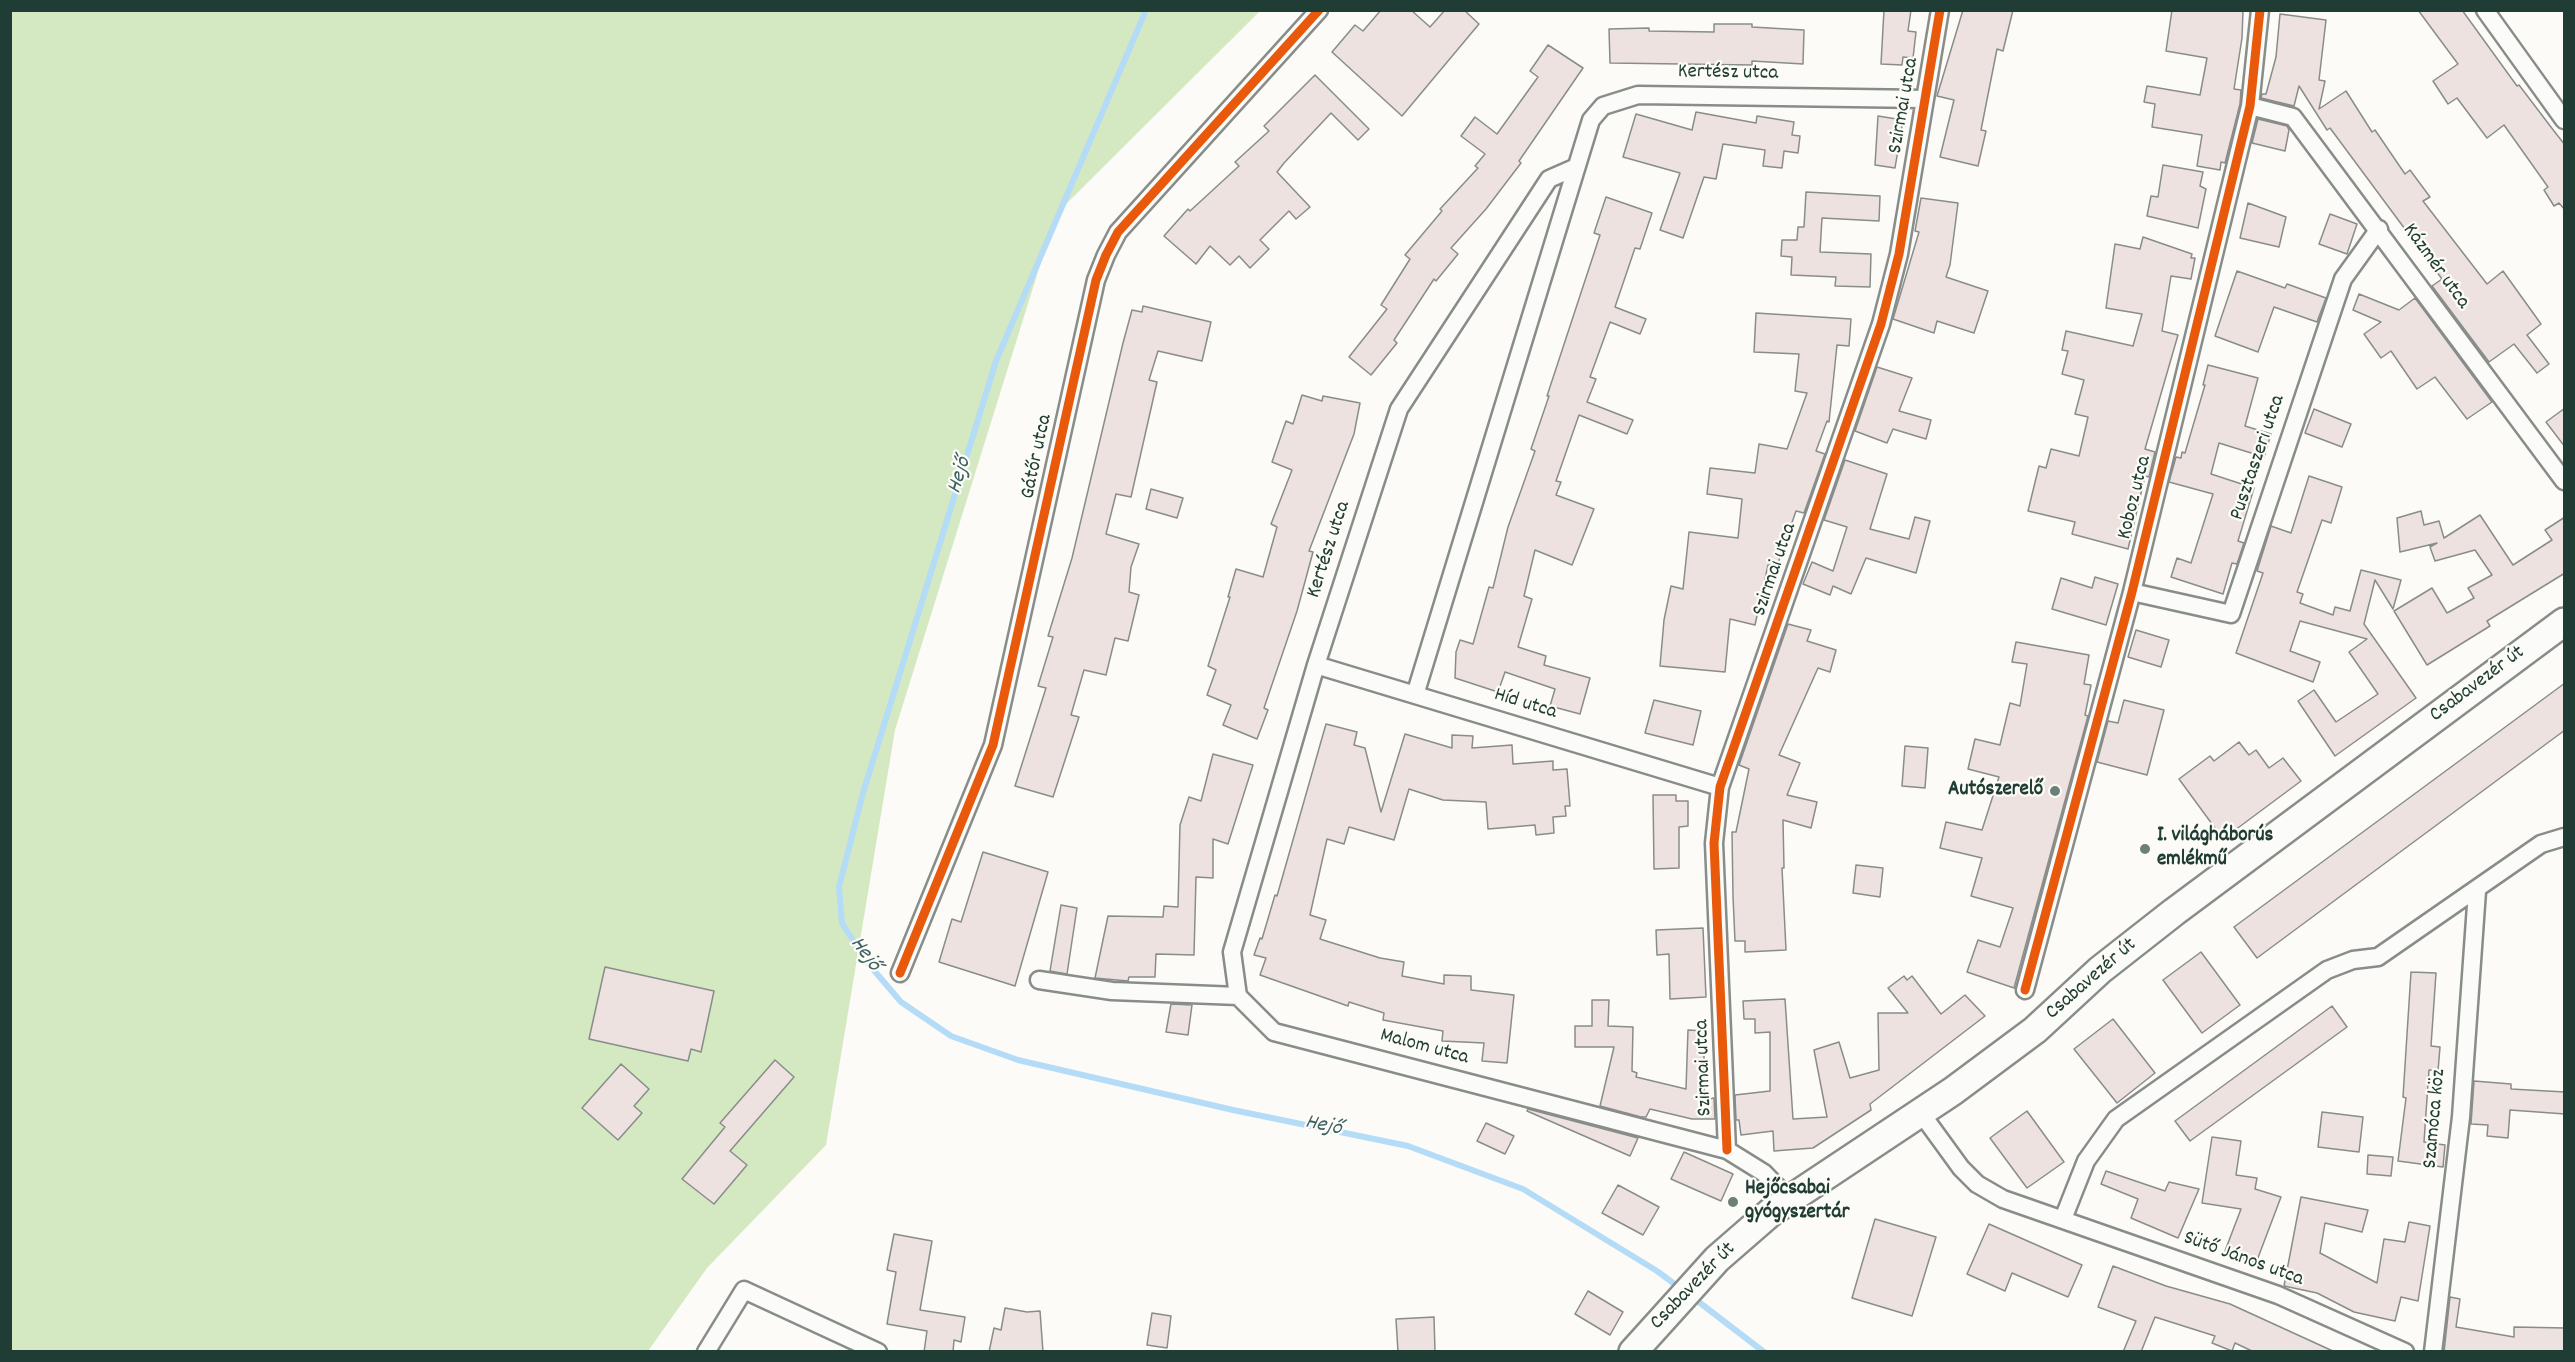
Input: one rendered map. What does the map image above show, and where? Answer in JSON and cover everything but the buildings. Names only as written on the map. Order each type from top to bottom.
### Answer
[{"type":"main road","name":"Csabavezér út","points":[[1633,1352],[1696,1280],[1771,1212],[1921,1113],[2035,1030],[2100,970],[2174,912],[2565,622]]},
{"type":"street","name":"Gátőr utca","points":[[900,973],[993,745],[1096,280],[1106,255],[1118,232],[1319,10]]},
{"type":"street","name":"Szirmai utca","points":[[1727,1150],[1714,843],[1720,787],[1881,324],[1899,254],[1941,10]]},
{"type":"street","name":"Koboz utca","points":[[2025,990],[2132,592],[2250,106],[2260,10]]},
{"type":"street","points":[[2485,10],[2565,120]]},
{"type":"street","name":"Kertész utca","points":[[1415,695],[1574,168],[1591,120],[1603,106],[1638,95],[1924,99]]},
{"type":"street","name":"Kázmér utca","points":[[2250,106],[2293,117],[2379,229],[2565,481]]},
{"type":"street","name":"Kertész utca","points":[[1238,996],[1232,952],[1317,665],[1399,409],[1549,179],[1574,168]]},
{"type":"street","name":"Pusztaszeri utca","points":[[2132,592],[2231,614],[2343,279],[2379,229]]},
{"type":"street","name":"Híd utca","points":[[1317,665],[1720,787]]},
{"type":"street","points":[[2063,1219],[2086,1161],[2116,1119],[2327,970],[2353,960],[2378,957],[2477,891],[2541,844],[2565,837]]},
{"type":"street","name":"Szamóca köz","points":[[2433,1352],[2461,1117],[2477,891]]},
{"type":"street","points":[[1039,980],[1112,991],[1238,996]]},
{"type":"street","name":"Malom utca","points":[[1238,996],[1274,1032],[1727,1150],[1764,1173],[1790,1200]]},
{"type":"street","name":"Sütő János utca","points":[[1921,1113],[1961,1168],[1977,1184],[2003,1199],[2278,1295],[2405,1352]]},
{"type":"street","points":[[706,1352],[744,1290],[878,1352]]},
{"type":"green space","points":[[10,11],[1260,11],[1056,214],[895,730],[826,1145],[707,1268],[648,1351],[11,1351]]},
{"type":"waterway","name":"Hejő","points":[[1146,10],[996,361],[863,793],[839,887],[842,923],[866,961],[901,1002],[951,1036],[1018,1060],[1233,1110],[1408,1146],[1523,1189],[1657,1271],[1680,1288]]},
{"type":"waterway","name":"Hejő","points":[[1691,1296],[1764,1352]]},
{"type":"cycle path","points":[[900,973],[993,745],[1096,280],[1106,255],[1118,232],[1319,10]]},
{"type":"cycle path","points":[[1727,1150],[1714,843],[1720,787],[1881,324],[1899,254],[1940,10]]},
{"type":"cycle path","points":[[2025,990],[2132,592],[2250,106],[2260,10]]},
{"type":"place","name":"Autószerelő","points":[[2055,791]]},
{"type":"place","name":"I. világháborús emlékmű","points":[[2145,849]]},
{"type":"place","name":"Hejőcsabai gyógyszertár","points":[[1733,1202]]}]
